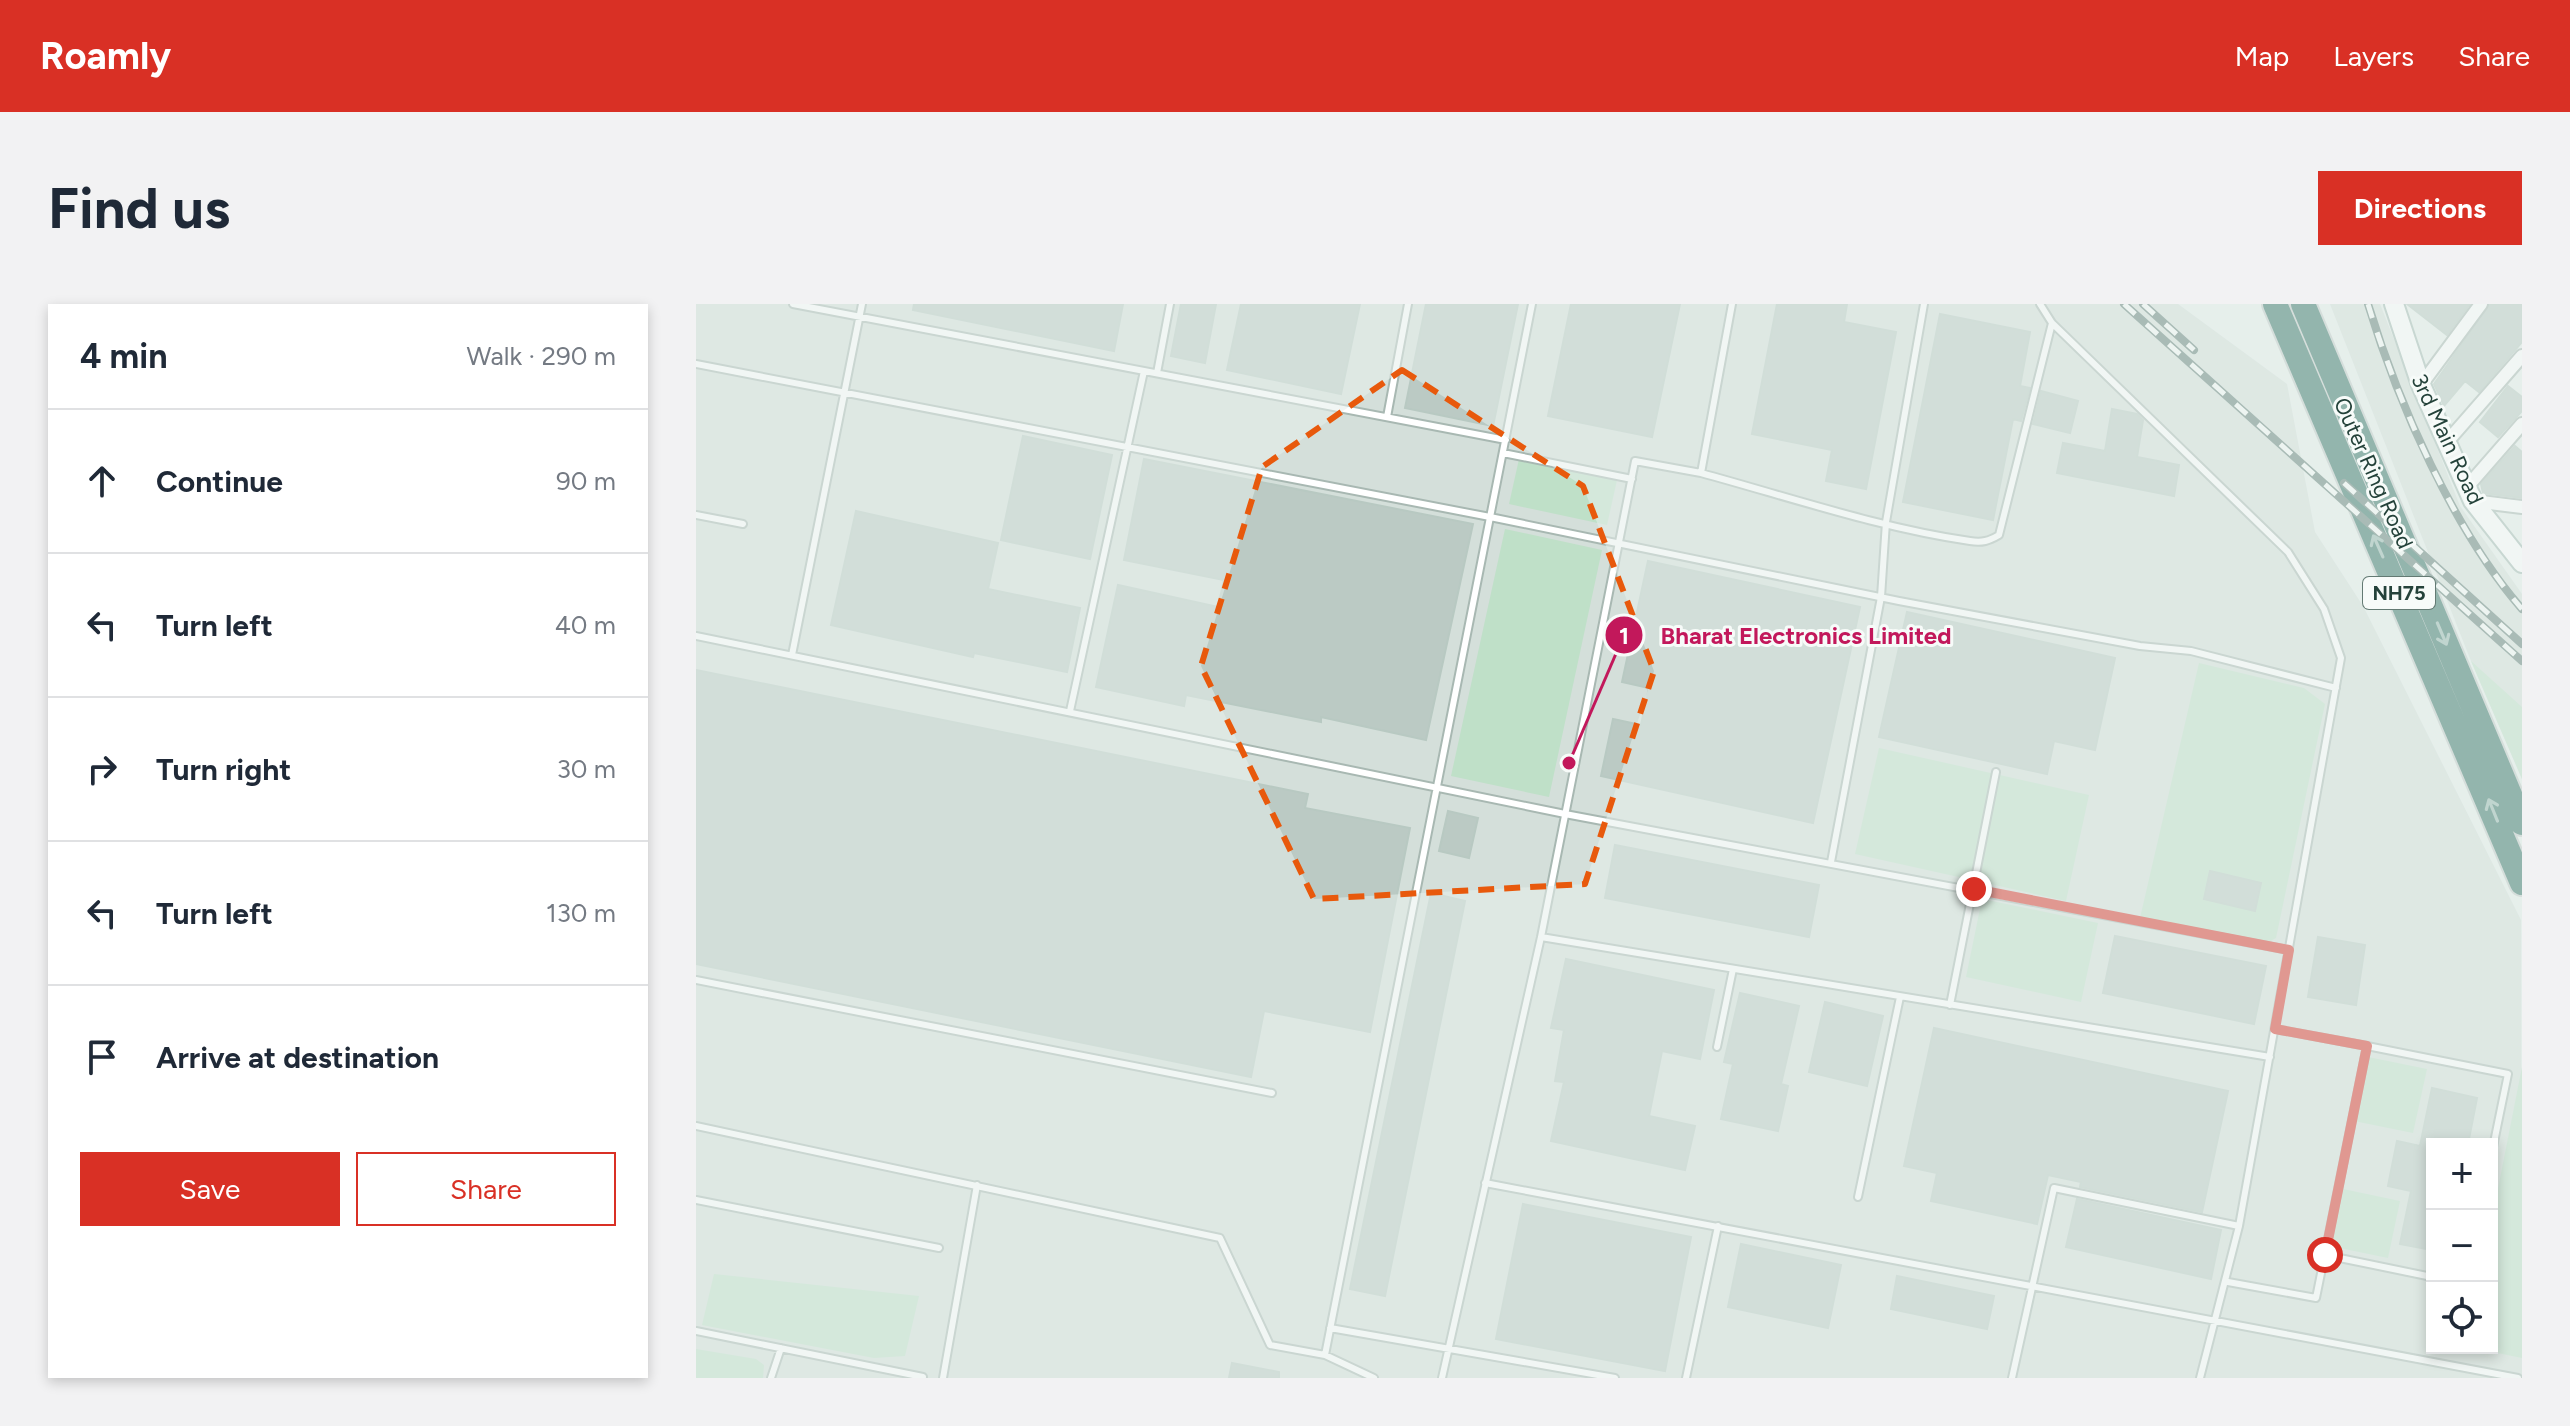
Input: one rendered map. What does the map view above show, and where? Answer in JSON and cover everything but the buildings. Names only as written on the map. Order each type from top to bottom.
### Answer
[{"type":"highway","name":"Outer Ring Road","points":[[2275,304],[2522,883]]},
{"type":"highway","name":"Outer Ring Road","points":[[2303,304],[2522,823]]},
{"type":"street","name":"3rd Main Road","points":[[2394,304],[2421,385],[2470,494],[2522,563]]},
{"type":"street","points":[[2421,385],[2481,304]]},
{"type":"street","points":[[2446,443],[2522,356]]},
{"type":"street","points":[[2522,424],[2470,494],[2522,507]]},
{"type":"lane","points":[[793,304],[1506,440]]},
{"type":"lane","points":[[792,655],[862,304]]},
{"type":"lane","points":[[1157,373],[1170,304]]},
{"type":"lane","points":[[1387,417],[1408,304]]},
{"type":"lane","points":[[1325,1355],[1532,304]]},
{"type":"lane","points":[[1701,473],[1732,304]]},
{"type":"lane","points":[[1831,862],[1881,597],[1886,522],[1924,304]]},
{"type":"lane","points":[[2040,304],[2052,323],[2288,552],[2324,609],[2341,658],[2239,1226],[2228,1282],[2200,1378]]},
{"type":"lane","points":[[1442,1378],[1541,937],[1635,461],[1701,473],[1972,542],[1989,541],[1999,535],[2052,323]]},
{"type":"lane","points":[[696,364],[1490,517],[1881,597],[2140,646],[2191,651],[2336,688]]},
{"type":"lane","points":[[1070,711],[1144,371]]},
{"type":"lane","points":[[1503,453],[1632,479]]},
{"type":"lane","points":[[696,515],[743,524]]},
{"type":"lane","points":[[696,636],[1437,785],[1565,814],[2289,950]]},
{"type":"lane","points":[[1950,1005],[1996,772]]},
{"type":"lane","points":[[1541,937],[2270,1057]]},
{"type":"lane","points":[[1717,1047],[1733,969]]},
{"type":"lane","points":[[696,980],[1272,1093]]},
{"type":"lane","points":[[1858,1197],[1900,997]]},
{"type":"lane","points":[[2275,1029],[2508,1074],[2495,1138]]},
{"type":"lane","points":[[2228,1282],[2316,1298],[2367,1046]]},
{"type":"lane","points":[[696,1126],[1220,1238],[1270,1345],[1325,1355],[1374,1378]]},
{"type":"lane","points":[[1485,1183],[2518,1378]]},
{"type":"lane","points":[[943,1378],[977,1185]]},
{"type":"lane","points":[[2012,1378],[2054,1188],[2239,1226]]},
{"type":"lane","points":[[696,1200],[939,1248]]},
{"type":"lane","points":[[1686,1378],[1718,1226]]},
{"type":"lane","points":[[2325,1255],[2426,1276]]},
{"type":"lane","points":[[1330,1328],[1615,1378]]},
{"type":"lane","points":[[696,1331],[923,1377]]},
{"type":"lane","points":[[771,1378],[781,1348]]},
{"type":"highlighted area","points":[[1402,370],[1583,486],[1654,671],[1585,884],[1314,899],[1201,666],[1262,467]]},
{"type":"shaded area","points":[[696,304],[2178,304],[2287,384],[2315,532],[2363,606],[2521,920],[2522,1378],[696,1378]]},
{"type":"shaded area","points":[[2330,304],[2380,304],[2460,506],[2522,594],[2522,779],[2471,661]]},
{"type":"green space","points":[[1519,459],[1617,480],[1607,525],[1509,504]]},
{"type":"green space","points":[[1505,529],[1602,550],[1549,797],[1451,776]]},
{"type":"green space","points":[[2471,661],[2522,707],[2522,779]]},
{"type":"green space","points":[[2199,663],[2304,688],[2325,704],[2276,938],[2267,943],[2140,918]]},
{"type":"green space","points":[[1879,748],[2089,795],[2066,901],[1855,854]]},
{"type":"green space","points":[[1982,899],[2098,923],[2081,1002],[1966,977]]},
{"type":"green space","points":[[2368,1057],[2427,1069],[2413,1133],[2354,1121]]},
{"type":"green space","points":[[2522,1067],[2522,1358],[2498,1353],[2498,1189]]},
{"type":"green space","points":[[2343,1189],[2400,1201],[2388,1258],[2330,1246]]},
{"type":"green space","points":[[714,1274],[919,1296],[905,1356],[874,1358],[702,1325]]},
{"type":"green space","points":[[696,1349],[756,1359],[764,1365],[763,1378],[696,1378]]},
{"type":"railway","points":[[2124,304],[2522,661]]},
{"type":"railway","points":[[2143,304],[2194,350]]},
{"type":"railway","points":[[2368,304],[2412,423],[2451,504],[2497,578],[2522,609]]},
{"type":"railway","points":[[2344,483],[2522,644]]},
{"type":"place","name":"Bharat Electronics Limited","points":[[1569,763]]},
{"type":"route","points":[[1974,889],[2289,950],[2275,1029],[2367,1046],[2325,1255]]}]
